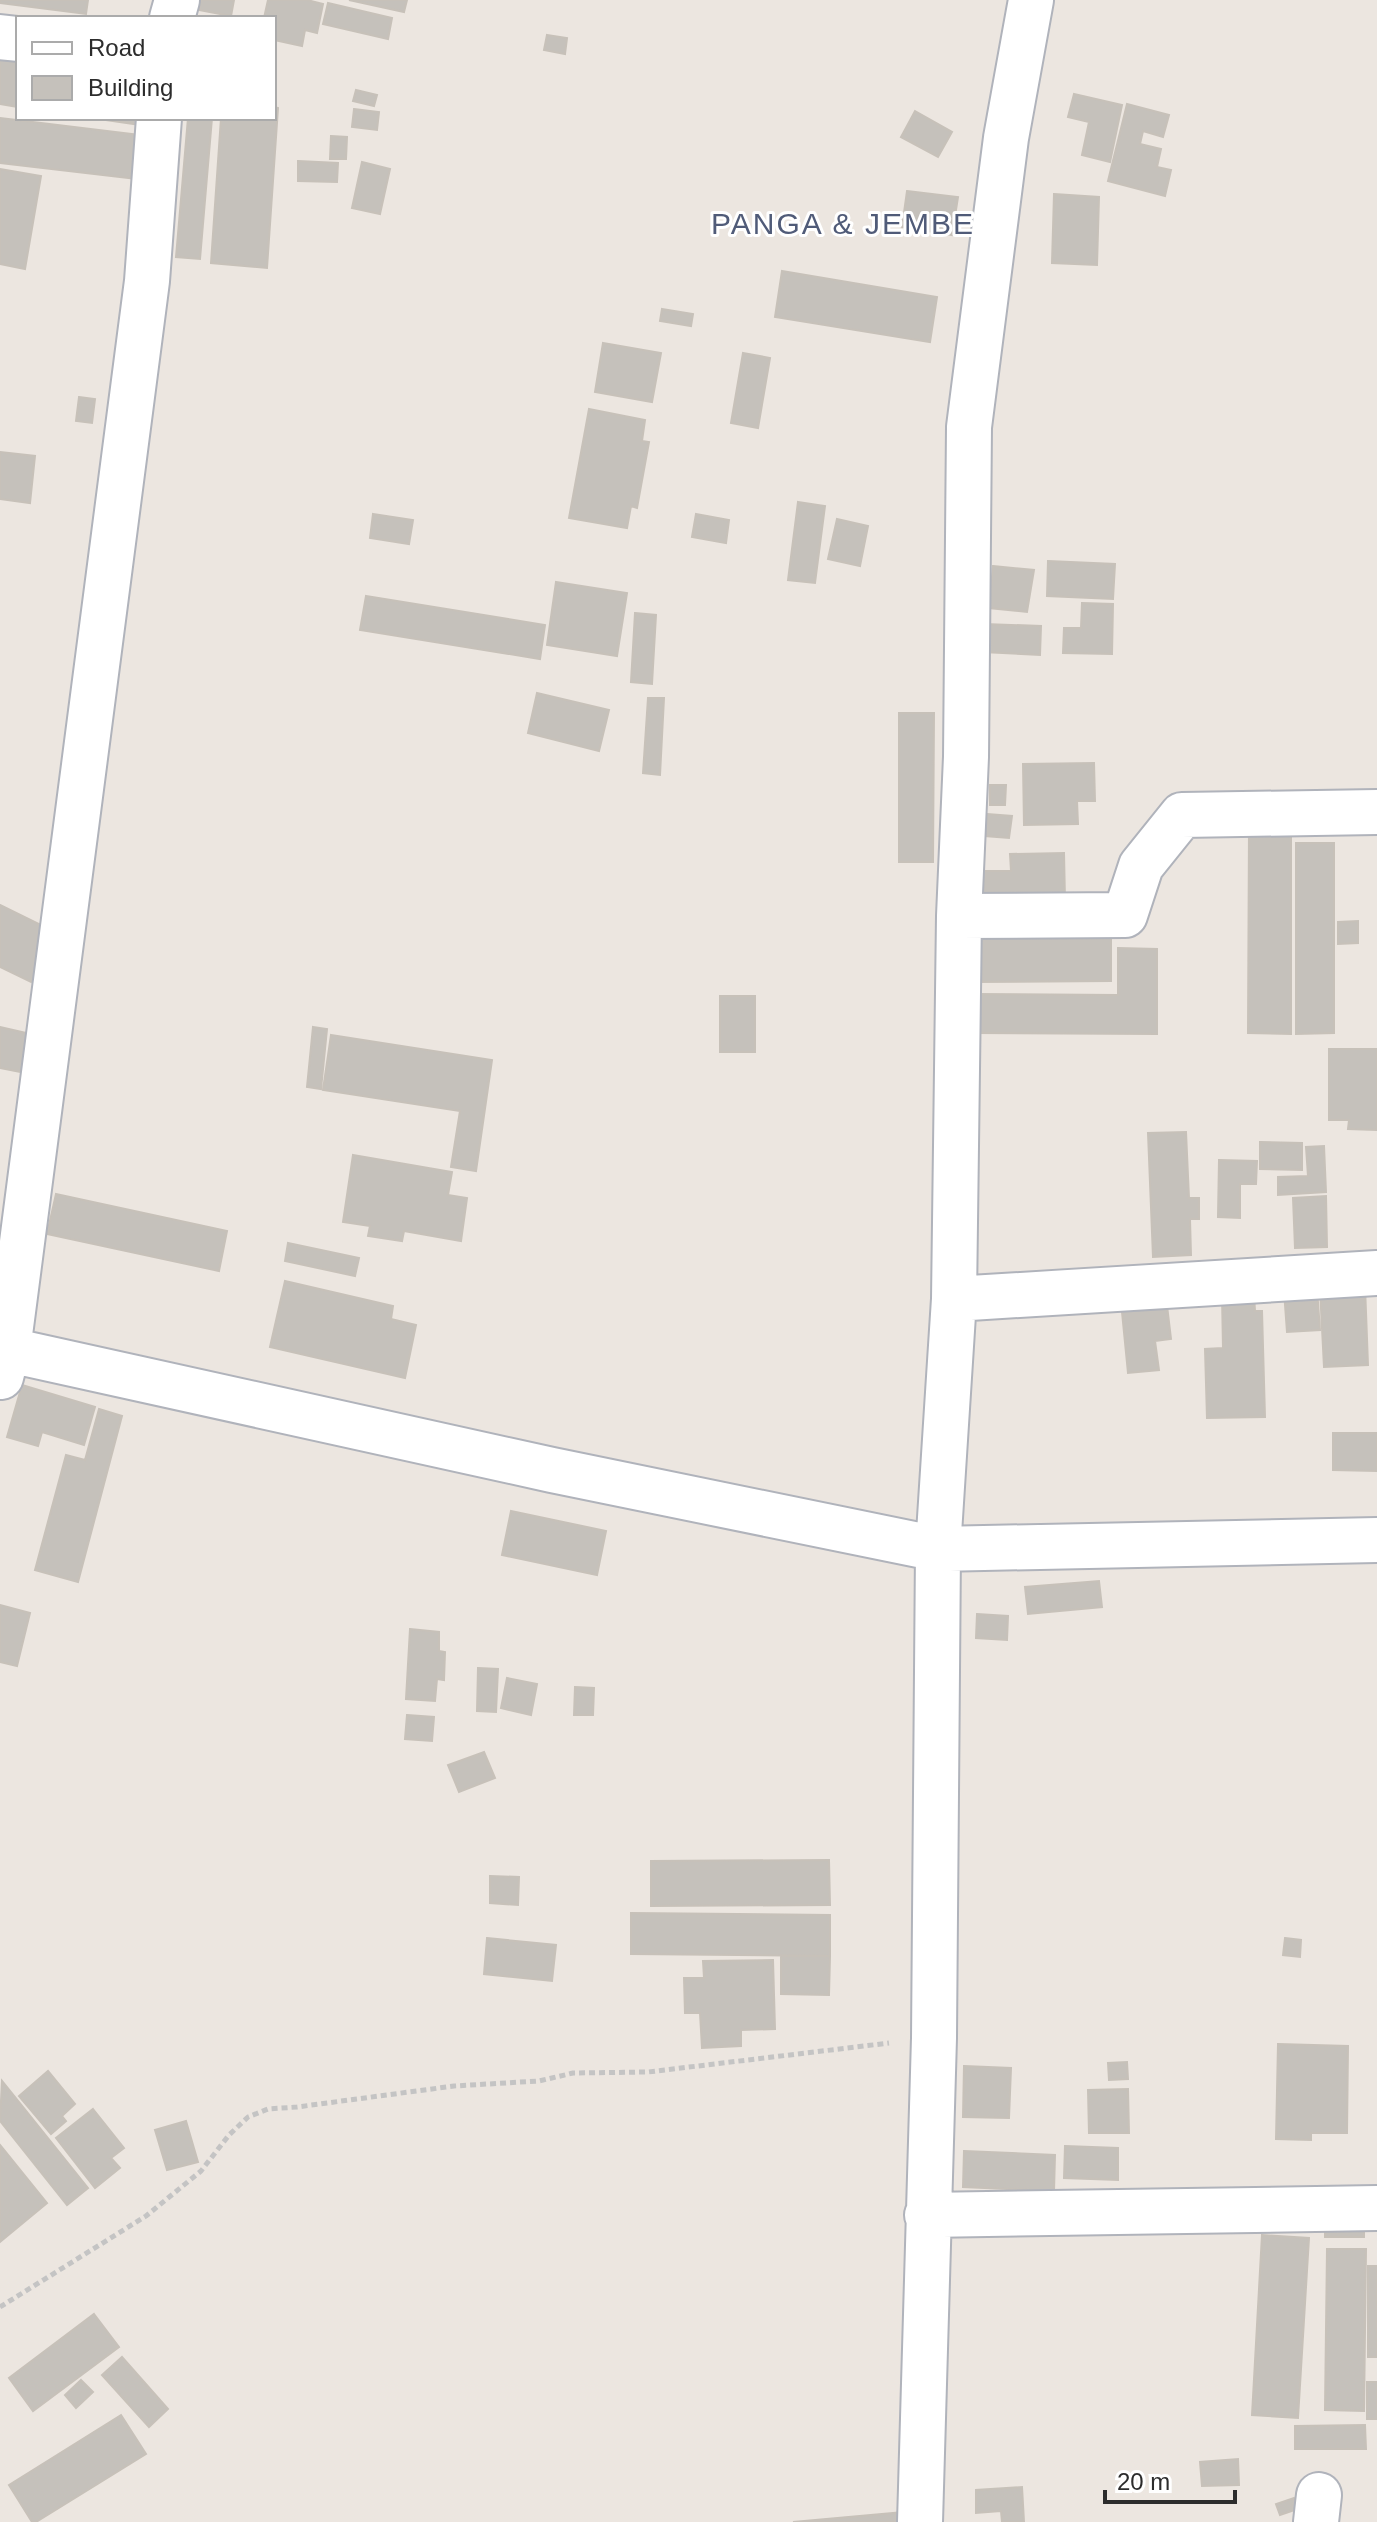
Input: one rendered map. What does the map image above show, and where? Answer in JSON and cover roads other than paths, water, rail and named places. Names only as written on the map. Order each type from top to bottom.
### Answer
[{"type":"street","points":[[920,2522],[934,2038],[938,1549],[954,1299],[959,916],[966,757],[969,427],[1006,138],[1031,0]]},
{"type":"street","points":[[159,120],[147,281],[3,1359],[938,1549],[1377,1540]]},
{"type":"street","points":[[959,916],[1125,915],[1141,866],[1182,815],[1377,812]]},
{"type":"street","points":[[954,1299],[1377,1273]]},
{"type":"street","points":[[927,2215],[1377,2208]]},
{"type":"district","name":"PANGA & JEMBE","points":[[843,224]]}]
